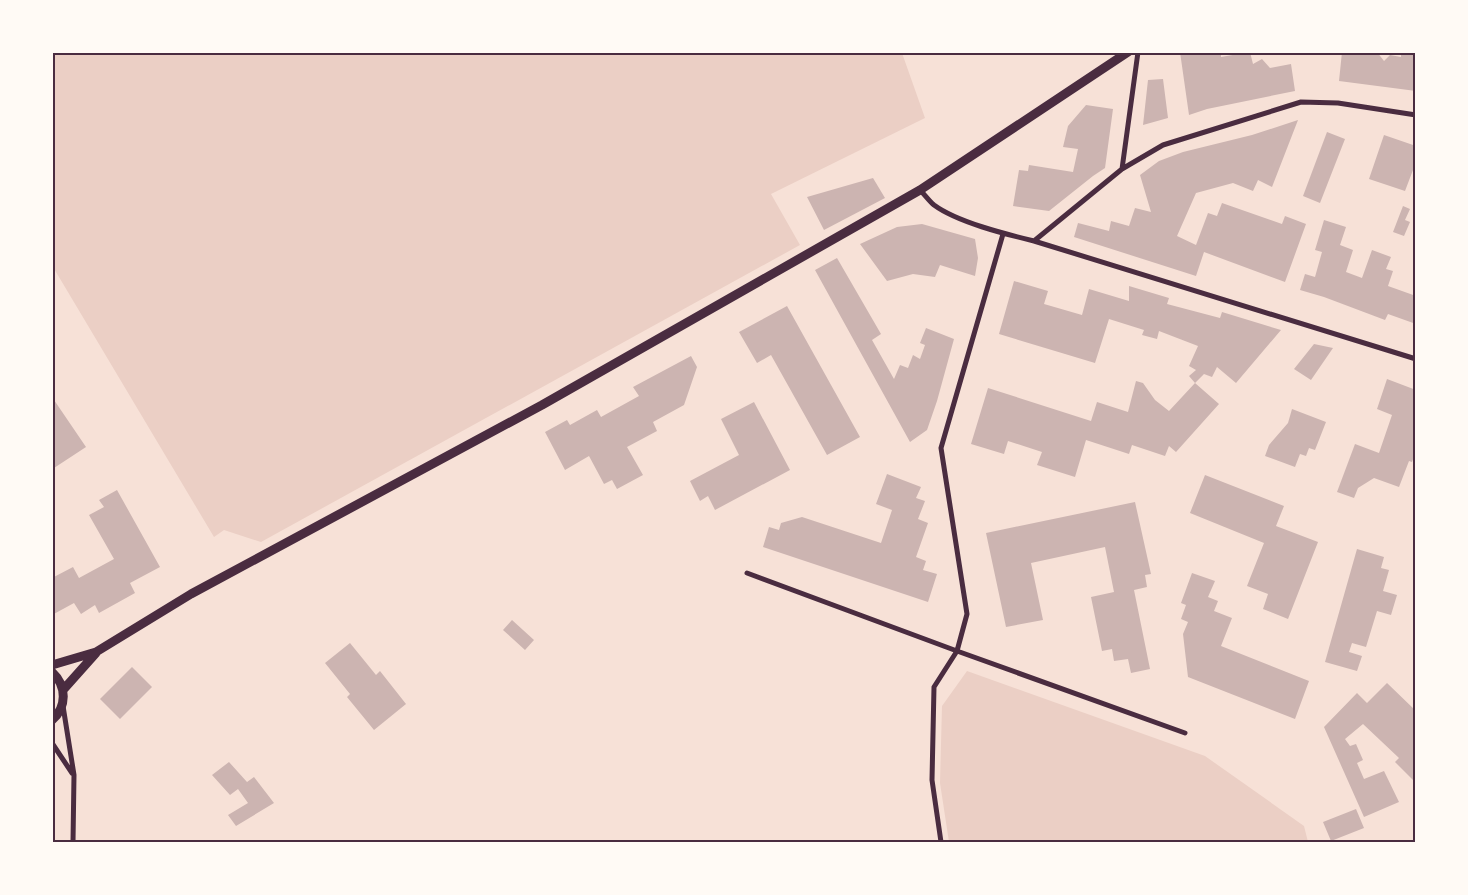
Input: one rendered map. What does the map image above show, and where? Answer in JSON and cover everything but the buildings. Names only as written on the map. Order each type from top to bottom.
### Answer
[{"type":"street","points":[[52,666],[96,652],[191,594],[542,405],[920,190],[1128,52]]},
{"type":"street","points":[[1122,169],[1138,52]]},
{"type":"street","points":[[1034,242],[1122,169],[1163,145],[1301,102],[1338,103],[1416,115]]},
{"type":"street","points":[[920,190],[934,205],[953,216],[1003,234],[1416,359]]},
{"type":"street","points":[[941,842],[932,780],[934,687],[957,651],[967,614],[941,448],[1003,234]]},
{"type":"street","points":[[746,573],[1185,733]]},
{"type":"street","points":[[63,690],[96,652]]},
{"type":"street","points":[[52,672],[63,690],[64,698],[60,712],[52,720]]},
{"type":"street","points":[[62,706],[74,775],[73,842]]},
{"type":"street","points":[[52,743],[74,775]]},
{"type":"shaded area","points":[[53,52],[902,53],[925,118],[771,194],[800,245],[261,542],[224,530],[214,537],[53,267]]},
{"type":"shaded area","points":[[967,671],[1205,756],[1304,826],[1308,842],[949,842],[940,783],[942,706]]}]
